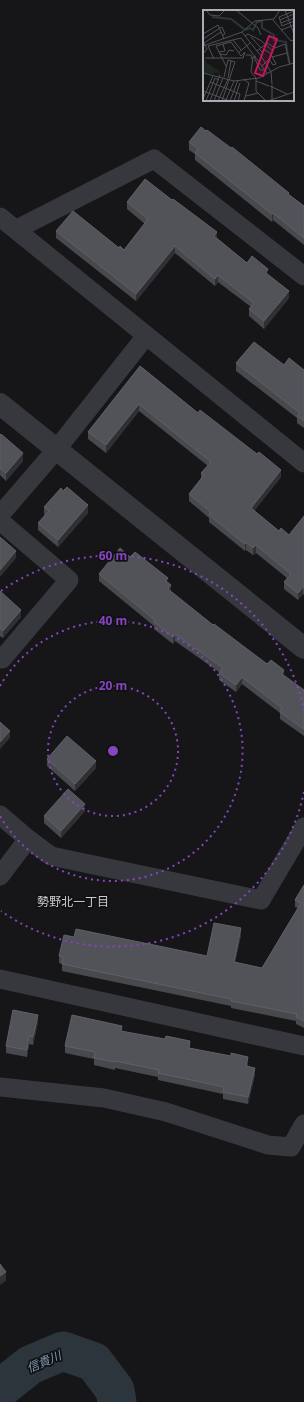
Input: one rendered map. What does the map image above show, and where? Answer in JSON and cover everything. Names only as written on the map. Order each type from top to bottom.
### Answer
[{"type":"street","points":[[17,229],[154,159],[304,276]]},
{"type":"street","points":[[0,217],[17,229],[146,336],[304,463]]},
{"type":"street","points":[[0,515],[56,450],[146,336]]},
{"type":"street","points":[[0,404],[304,648]]},
{"type":"street","points":[[0,521],[69,580],[2,659],[0,658]]},
{"type":"street","points":[[0,815],[51,856],[262,900],[304,827]]},
{"type":"street","points":[[0,876],[28,839]]},
{"type":"street","points":[[0,979],[304,1046]]},
{"type":"street","points":[[0,1087],[104,1098],[166,1112],[268,1145],[291,1148],[304,1124]]},
{"type":"building","points":[[201,127],[231,148],[232,147],[304,206],[304,238],[195,153],[198,149],[189,142]]},
{"type":"building","points":[[145,179],[217,232],[214,236],[247,263],[252,256],[268,269],[266,273],[289,291],[264,321],[249,309],[254,303],[218,275],[215,279],[175,246],[136,294],[56,231],[73,211],[119,248],[120,246],[124,250],[148,219],[127,202]]},
{"type":"building","points":[[254,342],[284,365],[289,358],[304,370],[304,421],[297,416],[300,413],[236,363]]},
{"type":"building","points":[[140,366],[198,413],[200,410],[257,454],[259,452],[281,470],[251,508],[279,531],[281,528],[289,535],[304,516],[304,587],[298,593],[284,582],[291,574],[256,545],[253,548],[246,542],[245,544],[209,515],[211,512],[189,494],[204,475],[201,473],[211,462],[139,404],[106,445],[88,432]]},
{"type":"building","points":[[1,434],[23,453],[6,473],[0,468]]},
{"type":"building","points":[[67,487],[88,505],[58,540],[38,523],[49,511],[44,507],[61,488],[63,491]]},
{"type":"building","points":[[0,537],[16,551],[0,570]]},
{"type":"building","points":[[120,548],[130,557],[135,552],[168,578],[166,581],[171,585],[168,589],[213,625],[214,624],[267,664],[271,660],[284,670],[282,674],[304,690],[304,729],[280,712],[282,708],[242,677],[236,685],[219,673],[223,668],[175,634],[173,637],[154,622],[155,620],[99,574]]},
{"type":"building","points":[[0,591],[21,610],[3,631],[0,628]]},
{"type":"building","points":[[0,722],[10,731],[0,742]]},
{"type":"building","points":[[67,736],[96,761],[75,784],[47,759]]},
{"type":"building","points":[[68,789],[85,804],[61,831],[44,816]]},
{"type":"building","points":[[304,885],[304,1021],[296,1017],[297,1014],[62,964],[63,957],[59,956],[64,935],[74,937],[76,929],[207,956],[214,923],[241,928],[234,962],[262,968],[301,903],[295,900]]},
{"type":"building","points":[[13,1010],[38,1015],[33,1037],[29,1036],[27,1050],[6,1046]]},
{"type":"building","points":[[72,1015],[122,1026],[121,1031],[165,1039],[166,1036],[190,1041],[189,1048],[231,1056],[231,1053],[248,1057],[246,1066],[255,1068],[248,1097],[223,1092],[224,1087],[158,1073],[159,1070],[94,1058],[95,1052],[65,1046]]},
{"type":"building","points":[[0,1264],[6,1272],[0,1276]]},
{"type":"waterway","name":"信貴川","points":[[0,1389],[30,1365],[63,1351],[94,1362],[115,1390],[117,1402]]},
{"type":"district","name":"勢野北一丁目","points":[[73,902]]}]
